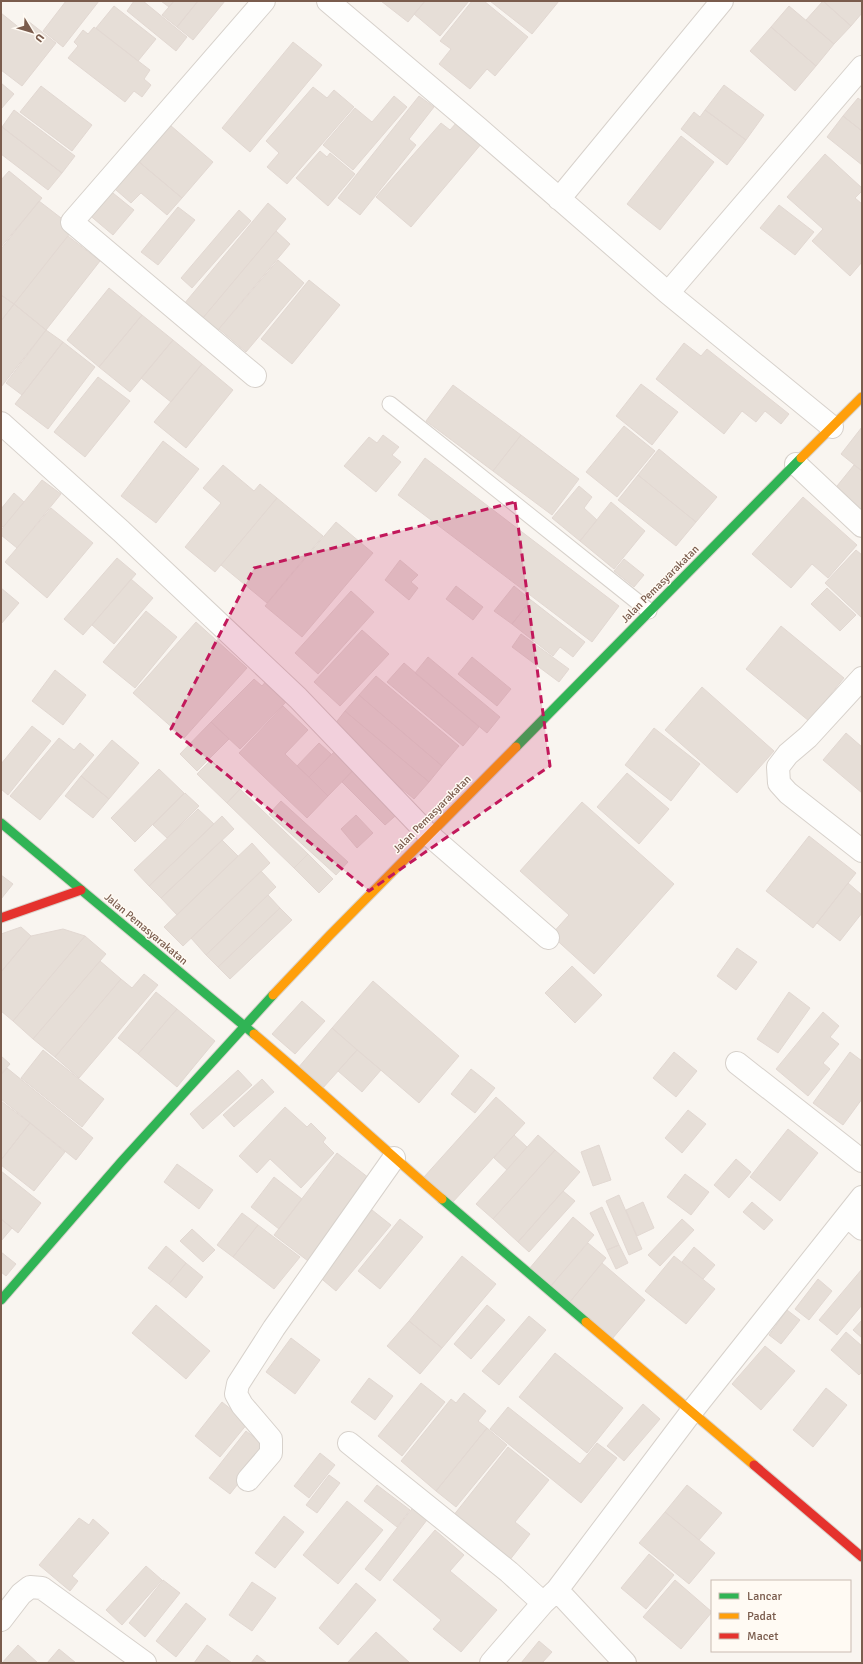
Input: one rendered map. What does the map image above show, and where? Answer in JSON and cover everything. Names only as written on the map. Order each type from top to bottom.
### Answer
[{"type":"street","points":[[255,376],[72,222],[264,1]]},
{"type":"street","points":[[328,1],[478,128],[668,293],[832,427]]},
{"type":"street","points":[[560,199],[722,1]]},
{"type":"street","points":[[668,293],[862,67]]},
{"type":"street","name":"Jalan Pemasyarakatan","points":[[1,823],[244,1026],[428,834],[832,427],[860,403]]},
{"type":"street","points":[[1,422],[121,531],[298,698],[428,834],[548,938]]},
{"type":"street","points":[[796,464],[862,526]]},
{"type":"street","points":[[862,678],[808,737],[788,754],[778,766],[779,783],[788,793],[862,851]]},
{"type":"street","points":[[1,918],[81,890]]},
{"type":"street","points":[[1,1300],[244,1026],[312,1083],[394,1158],[862,1557]]},
{"type":"street","points":[[737,1063],[862,1161]]},
{"type":"street","points":[[248,1480],[271,1453],[271,1440],[242,1406],[236,1394],[238,1384],[274,1328],[394,1158]]},
{"type":"street","points":[[491,1663],[550,1597],[692,1411],[854,1222],[862,1197]]},
{"type":"street","points":[[349,1444],[509,1572],[550,1597],[625,1663]]},
{"type":"street","points":[[1,1620],[22,1594],[30,1587],[42,1588],[145,1663]]},
{"type":"lane","points":[[390,404],[649,611]]},
{"type":"highlighted area","points":[[515,502],[550,766],[369,891],[171,729],[254,568]]},
{"type":"building","points":[[66,1],[99,1],[63,47],[43,31]]},
{"type":"building","points":[[134,1],[143,1],[187,37],[176,51],[127,11]]},
{"type":"building","points":[[161,1],[174,1],[169,7]]},
{"type":"building","points":[[174,1],[198,1],[177,27],[162,15]]},
{"type":"building","points":[[198,1],[225,1],[193,40],[177,27]]},
{"type":"building","points":[[381,1],[425,1],[408,22]]},
{"type":"building","points":[[425,1],[469,1],[440,36],[414,14]]},
{"type":"building","points":[[472,1],[484,1],[528,37],[495,76],[487,69],[470,89],[439,64],[451,49],[440,41]]},
{"type":"building","points":[[490,1],[559,1],[532,34]]},
{"type":"building","points":[[823,1],[851,26],[834,44],[806,20]]},
{"type":"building","points":[[823,1],[862,1],[862,13],[851,26]]},
{"type":"building","points":[[114,6],[156,39],[138,61],[96,28]]},
{"type":"building","points":[[789,6],[834,44],[816,66],[771,27]]},
{"type":"building","points":[[1,13],[22,30],[28,21],[56,43],[22,86],[1,70]]},
{"type":"building","points":[[94,27],[150,70],[144,79],[151,85],[142,97],[134,91],[125,102],[68,58],[78,46],[74,42],[83,30],[88,34]]},
{"type":"building","points":[[771,27],[816,66],[795,91],[750,51]]},
{"type":"building","points":[[293,42],[322,65],[250,152],[222,128]]},
{"type":"building","points":[[1,83],[14,94],[1,109]]},
{"type":"building","points":[[724,85],[764,115],[746,140],[705,110]]},
{"type":"building","points":[[41,86],[92,125],[72,151],[20,112]]},
{"type":"building","points":[[313,87],[327,98],[334,90],[354,107],[287,184],[267,167],[279,153],[266,141]]},
{"type":"building","points":[[394,96],[407,107],[353,170],[323,145],[355,108],[372,122]]},
{"type":"building","points":[[419,96],[434,107],[409,139],[416,145],[360,215],[338,198]]},
{"type":"building","points":[[858,98],[862,101],[862,131],[843,116]]},
{"type":"building","points":[[14,110],[75,156],[62,173],[2,127]]},
{"type":"building","points":[[705,110],[746,140],[727,165],[681,129],[694,112],[700,117]]},
{"type":"building","points":[[843,116],[862,131],[862,165],[827,137]]},
{"type":"building","points":[[163,119],[213,162],[182,198],[132,156]]},
{"type":"building","points":[[457,122],[482,143],[411,227],[376,197],[441,123],[450,130]]},
{"type":"building","points":[[2,127],[62,173],[48,190],[1,154]]},
{"type":"building","points":[[681,136],[714,162],[660,230],[627,204]]},
{"type":"building","points":[[320,151],[327,157],[330,153],[355,174],[328,206],[296,178]]},
{"type":"building","points":[[825,154],[862,188],[862,191],[855,198],[862,204],[862,262],[850,276],[812,241],[823,229],[787,197]]},
{"type":"building","points":[[132,156],[182,198],[167,215],[141,193],[131,203],[108,183]]},
{"type":"building","points":[[9,171],[42,198],[1,247],[1,180]]},
{"type":"building","points":[[108,189],[134,210],[113,235],[87,213]]},
{"type":"building","points":[[39,201],[74,228],[14,304],[1,295],[1,249]]},
{"type":"building","points":[[268,203],[286,219],[202,319],[184,304]]},
{"type":"building","points":[[779,205],[814,232],[795,255],[760,228]]},
{"type":"building","points":[[178,207],[195,220],[158,265],[141,252]]},
{"type":"building","points":[[239,210],[251,221],[192,288],[181,278]]},
{"type":"building","points":[[276,231],[290,244],[217,331],[202,319]]},
{"type":"building","points":[[68,236],[100,261],[46,330],[14,304]]},
{"type":"building","points":[[278,260],[304,283],[246,352],[219,329]]},
{"type":"building","points":[[309,280],[340,305],[292,364],[261,339]]},
{"type":"building","points":[[109,288],[142,315],[99,367],[67,340]]},
{"type":"building","points":[[1,295],[14,304],[1,321]]},
{"type":"building","points":[[14,304],[46,330],[1,387],[1,321]]},
{"type":"building","points":[[142,315],[173,340],[130,392],[99,367]]},
{"type":"building","points":[[46,330],[63,342],[22,395],[6,383]]},
{"type":"building","points":[[173,340],[202,364],[171,402],[141,378]]},
{"type":"building","points":[[63,342],[95,367],[48,429],[15,404]]},
{"type":"building","points":[[684,343],[701,356],[707,349],[789,414],[781,424],[765,411],[756,422],[742,411],[724,434],[656,379]]},
{"type":"building","points":[[202,364],[233,390],[186,448],[154,422]]},
{"type":"building","points":[[98,377],[130,401],[85,457],[54,432]]},
{"type":"building","points":[[641,384],[678,412],[652,445],[616,416]]},
{"type":"building","points":[[453,385],[521,435],[493,471],[426,421]]},
{"type":"building","points":[[624,426],[655,451],[617,497],[586,472]]},
{"type":"building","points":[[862,427],[862,471],[841,454]]},
{"type":"building","points":[[383,435],[399,447],[392,455],[401,462],[376,492],[344,466],[369,437],[377,443]]},
{"type":"building","points":[[521,435],[579,479],[552,515],[493,471]]},
{"type":"building","points":[[163,441],[199,469],[156,523],[121,496]]},
{"type":"building","points":[[659,449],[717,497],[696,522],[638,475]]},
{"type":"building","points":[[425,458],[619,606],[592,642],[398,495]]},
{"type":"building","points":[[223,465],[254,491],[260,484],[277,498],[215,572],[185,547],[221,503],[203,488]]},
{"type":"building","points":[[854,465],[862,471],[862,509],[860,512],[833,491]]},
{"type":"building","points":[[638,475],[696,522],[676,546],[618,500]]},
{"type":"building","points":[[42,480],[61,494],[17,548],[1,535],[1,530]]},
{"type":"building","points":[[579,486],[592,497],[584,508],[597,520],[580,541],[552,518]]},
{"type":"building","points":[[14,493],[24,502],[3,527],[1,525],[1,509]]},
{"type":"building","points":[[803,497],[857,545],[828,578],[812,564],[791,588],[752,554]]},
{"type":"building","points":[[277,498],[323,536],[267,603],[221,565]]},
{"type":"building","points":[[611,502],[645,531],[614,569],[580,541]]},
{"type":"building","points":[[51,508],[93,543],[47,598],[5,562]]},
{"type":"building","points":[[336,522],[373,553],[302,637],[265,606]]},
{"type":"building","points":[[856,550],[862,555],[862,618],[825,583]]},
{"type":"building","points":[[117,558],[136,574],[83,635],[64,619]]},
{"type":"building","points":[[624,559],[644,575],[634,587],[614,571]]},
{"type":"building","points":[[400,560],[418,575],[411,582],[418,588],[409,600],[385,580]]},
{"type":"building","points":[[131,579],[153,598],[114,644],[92,625]]},
{"type":"building","points":[[456,586],[483,607],[473,620],[446,599]]},
{"type":"building","points":[[514,586],[531,600],[512,624],[494,611]]},
{"type":"building","points":[[1,588],[19,603],[1,624]]},
{"type":"building","points":[[827,588],[856,615],[840,631],[811,604]]},
{"type":"building","points":[[351,591],[374,612],[318,674],[295,653]]},
{"type":"building","points":[[531,600],[585,642],[573,657],[560,647],[553,656],[512,624]]},
{"type":"building","points":[[146,611],[177,637],[135,688],[103,662]]},
{"type":"building","points":[[196,622],[247,668],[184,738],[133,693]]},
{"type":"building","points":[[781,626],[844,678],[809,721],[746,669]]},
{"type":"building","points":[[362,630],[389,654],[340,706],[314,682]]},
{"type":"building","points":[[521,634],[569,669],[559,682],[512,647]]},
{"type":"building","points":[[428,657],[500,717],[487,733],[415,673]]},
{"type":"building","points":[[472,657],[511,689],[497,706],[458,674]]},
{"type":"building","points":[[404,663],[479,727],[463,746],[387,682]]},
{"type":"building","points":[[55,670],[86,695],[63,725],[32,701]]},
{"type":"building","points":[[376,676],[459,746],[442,766],[359,695]]},
{"type":"building","points":[[254,679],[262,686],[267,680],[287,701],[240,749],[211,722]]},
{"type":"building","points":[[702,687],[774,751],[737,793],[665,730]]},
{"type":"building","points":[[359,695],[442,766],[429,782],[345,711]]},
{"type":"building","points":[[283,706],[308,730],[285,754],[328,796],[307,818],[239,753]]},
{"type":"building","points":[[345,711],[429,782],[414,799],[331,729]]},
{"type":"building","points":[[211,722],[229,739],[197,771],[180,754]]},
{"type":"building","points":[[32,726],[51,741],[8,795],[1,789],[1,764]]},
{"type":"building","points":[[654,728],[700,764],[671,801],[625,765]]},
{"type":"building","points":[[846,733],[862,747],[862,793],[823,760]]},
{"type":"building","points":[[59,738],[74,750],[80,743],[94,755],[40,820],[10,796]]},
{"type":"building","points":[[112,740],[139,763],[109,799],[81,776]]},
{"type":"building","points":[[319,743],[331,754],[309,777],[297,766]]},
{"type":"building","points":[[340,746],[359,764],[328,796],[309,777]]},
{"type":"building","points":[[211,760],[240,789],[227,803],[197,774]]},
{"type":"building","points":[[359,764],[402,810],[385,825],[342,782]]},
{"type":"building","points":[[159,769],[184,793],[135,842],[111,818]]},
{"type":"building","points":[[627,773],[669,809],[639,844],[597,807]]},
{"type":"building","points":[[81,776],[109,799],[93,818],[65,796]]},
{"type":"building","points":[[240,789],[308,854],[294,868],[227,803]]},
{"type":"building","points":[[185,793],[199,806],[167,838],[153,825]]},
{"type":"building","points":[[281,801],[348,862],[336,875],[269,814]]},
{"type":"building","points":[[582,802],[674,884],[594,974],[551,935],[569,915],[520,871]]},
{"type":"building","points":[[198,809],[214,824],[149,886],[134,870]]},
{"type":"building","points":[[356,815],[373,833],[357,848],[341,829]]},
{"type":"building","points":[[222,816],[234,829],[161,898],[149,886]]},
{"type":"building","points":[[809,836],[856,873],[813,928],[766,891]]},
{"type":"building","points":[[222,840],[238,856],[177,915],[161,898]]},
{"type":"building","points":[[252,843],[270,863],[183,946],[164,927]]},
{"type":"building","points":[[308,854],[333,879],[319,893],[294,868]]},
{"type":"building","points":[[261,871],[276,887],[206,955],[191,938]]},
{"type":"building","points":[[1,875],[13,884],[1,899]]},
{"type":"building","points":[[848,883],[862,895],[862,913],[840,941],[817,923]]},
{"type":"building","points":[[268,895],[280,908],[218,967],[206,955]]},
{"type":"building","points":[[280,908],[292,920],[230,979],[218,967]]},
{"type":"building","points":[[21,927],[31,936],[1,972],[1,934]]},
{"type":"building","points":[[63,929],[85,936],[13,1021],[1,1011],[1,972],[31,936]]},
{"type":"building","points":[[85,936],[106,954],[33,1039],[13,1021]]},
{"type":"building","points":[[737,948],[757,962],[736,990],[717,976]]},
{"type":"building","points":[[100,961],[121,979],[55,1057],[33,1039]]},
{"type":"building","points":[[572,966],[602,995],[575,1023],[545,993]]},
{"type":"building","points":[[144,974],[158,985],[79,1078],[55,1057],[121,979],[132,988]]},
{"type":"building","points":[[373,981],[459,1056],[419,1103],[332,1028]]},
{"type":"building","points":[[156,992],[177,1009],[138,1054],[118,1038]]},
{"type":"building","points":[[789,992],[810,1008],[778,1053],[757,1039]]},
{"type":"building","points":[[302,1001],[325,1021],[295,1054],[272,1034]]},
{"type":"building","points":[[177,1009],[215,1041],[177,1087],[138,1054]]},
{"type":"building","points":[[823,1012],[839,1026],[830,1037],[839,1044],[823,1063],[830,1069],[808,1096],[776,1069]]},
{"type":"building","points":[[332,1028],[357,1050],[322,1089],[298,1068]]},
{"type":"building","points":[[43,1050],[104,1099],[82,1127],[21,1078]]},
{"type":"building","points":[[357,1050],[381,1070],[362,1092],[338,1071]]},
{"type":"building","points":[[674,1052],[697,1071],[676,1097],[653,1078]]},
{"type":"building","points":[[850,1052],[862,1061],[862,1099],[843,1125],[813,1103]]},
{"type":"building","points":[[1,1056],[10,1064],[1,1074]]},
{"type":"building","points":[[7,1068],[93,1138],[76,1160],[1,1099],[1,1075]]},
{"type":"building","points":[[471,1069],[495,1088],[475,1113],[451,1094]]},
{"type":"building","points":[[238,1070],[252,1085],[203,1129],[190,1114]]},
{"type":"building","points":[[262,1079],[274,1092],[234,1127],[223,1115]]},
{"type":"building","points":[[496,1097],[525,1123],[452,1203],[424,1177]]},
{"type":"building","points":[[1,1101],[30,1123],[1,1160]]},
{"type":"building","points":[[285,1107],[307,1127],[311,1123],[326,1138],[323,1142],[334,1153],[301,1188],[270,1159],[257,1173],[239,1156]]},
{"type":"building","points":[[688,1110],[706,1124],[682,1153],[665,1138]]},
{"type":"building","points":[[30,1123],[65,1152],[34,1191],[1,1165],[1,1160]]},
{"type":"building","points":[[788,1129],[818,1153],[780,1201],[750,1177]]},
{"type":"building","points":[[514,1135],[527,1147],[507,1170],[494,1158]]},
{"type":"building","points":[[538,1135],[555,1150],[493,1219],[476,1204]]},
{"type":"building","points":[[599,1145],[611,1180],[593,1186],[581,1152]]},
{"type":"building","points":[[555,1150],[580,1172],[518,1242],[493,1219]]},
{"type":"building","points":[[337,1153],[374,1182],[312,1264],[274,1235]]},
{"type":"building","points":[[736,1159],[751,1172],[729,1198],[714,1185]]},
{"type":"building","points":[[177,1164],[213,1190],[199,1209],[164,1182]]},
{"type":"building","points":[[1,1171],[41,1203],[18,1233],[1,1219]]},
{"type":"building","points":[[685,1174],[709,1192],[691,1215],[667,1197]]},
{"type":"building","points":[[274,1177],[302,1199],[279,1229],[251,1207]]},
{"type":"building","points":[[563,1191],[575,1201],[529,1252],[518,1242]]},
{"type":"building","points":[[619,1195],[642,1249],[629,1255],[606,1201]]},
{"type":"building","points":[[643,1202],[654,1228],[637,1236],[626,1210]]},
{"type":"building","points":[[752,1202],[773,1220],[764,1230],[743,1212]]},
{"type":"building","points":[[602,1207],[619,1245],[607,1250],[590,1213]]},
{"type":"building","points":[[372,1210],[391,1225],[336,1291],[317,1275]]},
{"type":"building","points":[[242,1213],[258,1225],[233,1257],[217,1245]]},
{"type":"building","points":[[573,1217],[594,1235],[550,1287],[529,1269]]},
{"type":"building","points":[[1,1219],[12,1228],[1,1241]]},
{"type":"building","points":[[400,1219],[423,1237],[380,1289],[358,1271]]},
{"type":"building","points":[[682,1219],[694,1230],[660,1266],[648,1255]]},
{"type":"building","points":[[258,1225],[300,1257],[274,1289],[233,1257]]},
{"type":"building","points":[[192,1229],[215,1250],[203,1262],[180,1241]]},
{"type":"building","points":[[588,1243],[606,1258],[569,1303],[550,1287]]},
{"type":"building","points":[[619,1245],[628,1263],[616,1269],[607,1250]]},
{"type":"building","points":[[166,1246],[186,1263],[169,1284],[148,1268]]},
{"type":"building","points":[[694,1247],[715,1265],[703,1279],[682,1262]]},
{"type":"building","points":[[1,1252],[16,1264],[6,1276],[1,1272]]},
{"type":"building","points":[[462,1256],[496,1284],[442,1348],[409,1321]]},
{"type":"building","points":[[674,1256],[715,1289],[686,1324],[645,1291]]},
{"type":"building","points":[[186,1263],[203,1277],[186,1298],[169,1284]]},
{"type":"building","points":[[602,1263],[645,1300],[612,1339],[569,1303]]},
{"type":"building","points":[[862,1269],[862,1305],[837,1335],[819,1320]]},
{"type":"building","points":[[818,1279],[832,1291],[809,1320],[795,1309]]},
{"type":"building","points":[[156,1305],[210,1351],[186,1379],[132,1333]]},
{"type":"building","points":[[487,1305],[505,1320],[471,1359],[454,1344]]},
{"type":"building","points":[[787,1310],[800,1320],[781,1344],[769,1335]]},
{"type":"building","points":[[529,1316],[546,1330],[499,1385],[482,1371]]},
{"type":"building","points":[[862,1320],[862,1338],[853,1330]]},
{"type":"building","points":[[409,1321],[442,1348],[420,1374],[387,1346]]},
{"type":"building","points":[[846,1332],[862,1346],[862,1372],[859,1375],[831,1350]]},
{"type":"building","points":[[291,1338],[320,1360],[295,1394],[266,1372]]},
{"type":"building","points":[[765,1346],[795,1371],[761,1410],[732,1384]]},
{"type":"building","points":[[555,1353],[623,1408],[587,1453],[519,1397]]},
{"type":"building","points":[[369,1378],[393,1396],[375,1420],[351,1402]]},
{"type":"building","points":[[421,1383],[445,1402],[402,1456],[378,1436]]},
{"type":"building","points":[[826,1388],[847,1405],[813,1447],[793,1430]]},
{"type":"building","points":[[464,1393],[486,1411],[478,1421],[487,1428],[436,1491],[401,1461],[451,1399],[456,1403]]},
{"type":"building","points":[[222,1402],[248,1423],[220,1457],[195,1436]]},
{"type":"building","points":[[643,1404],[660,1419],[624,1461],[607,1446]]},
{"type":"building","points":[[508,1407],[580,1464],[597,1443],[617,1458],[581,1503],[490,1429]]},
{"type":"building","points":[[487,1428],[507,1445],[456,1507],[436,1491]]},
{"type":"building","points":[[246,1431],[267,1447],[230,1494],[209,1478]]},
{"type":"building","points":[[508,1447],[549,1480],[515,1522],[530,1534],[509,1561],[453,1516]]},
{"type":"building","points":[[320,1453],[335,1465],[309,1498],[294,1486]]},
{"type":"building","points":[[329,1475],[340,1483],[317,1513],[306,1505]]},
{"type":"building","points":[[377,1485],[410,1510],[397,1527],[364,1501]]},
{"type":"building","points":[[687,1485],[722,1513],[699,1540],[665,1512]]},
{"type":"building","points":[[347,1501],[383,1530],[338,1584],[303,1555]]},
{"type":"building","points":[[415,1505],[430,1516],[380,1581],[365,1569]]},
{"type":"building","points":[[665,1512],[715,1553],[689,1584],[639,1543]]},
{"type":"building","points":[[284,1516],[304,1532],[275,1568],[255,1553]]},
{"type":"building","points":[[79,1518],[89,1525],[93,1519],[109,1533],[72,1576],[78,1581],[70,1591],[39,1565]]},
{"type":"building","points":[[435,1530],[464,1555],[450,1571],[497,1610],[461,1652],[433,1629],[441,1620],[393,1580]]},
{"type":"building","points":[[649,1554],[674,1575],[646,1609],[621,1588]]},
{"type":"building","points":[[146,1566],[162,1580],[122,1625],[106,1610]]},
{"type":"building","points":[[163,1580],[180,1593],[145,1637],[129,1623]]},
{"type":"building","points":[[675,1580],[711,1611],[711,1613],[681,1649],[643,1617]]},
{"type":"building","points":[[252,1582],[276,1598],[252,1631],[229,1615]]},
{"type":"building","points":[[356,1583],[376,1600],[338,1645],[319,1628]]},
{"type":"building","points":[[186,1603],[206,1619],[176,1657],[156,1641]]},
{"type":"building","points":[[376,1632],[410,1663],[347,1663]]},
{"type":"building","points":[[539,1641],[552,1652],[542,1663],[521,1663]]},
{"type":"building","points":[[18,1645],[38,1663],[2,1663]]},
{"type":"building","points":[[207,1645],[232,1663],[194,1663]]},
{"type":"building","points":[[59,1649],[76,1663],[47,1663]]},
{"type":"building","points":[[257,1655],[267,1663],[251,1663]]},
{"type":"traffic: fast","points":[[516,747],[801,458]]},
{"type":"traffic: fast","points":[[1,823],[254,1034]]},
{"type":"traffic: fast","points":[[1,1300],[122,1161],[273,995]]},
{"type":"traffic: fast","points":[[442,1199],[586,1322]]},
{"type":"traffic: slow","points":[[801,458],[862,397]]},
{"type":"traffic: slow","points":[[273,995],[330,935],[516,747]]},
{"type":"traffic: slow","points":[[254,1034],[442,1199]]},
{"type":"traffic: slow","points":[[586,1322],[754,1465]]},
{"type":"traffic: jam","points":[[1,918],[81,890]]},
{"type":"traffic: jam","points":[[754,1465],[862,1557]]}]
